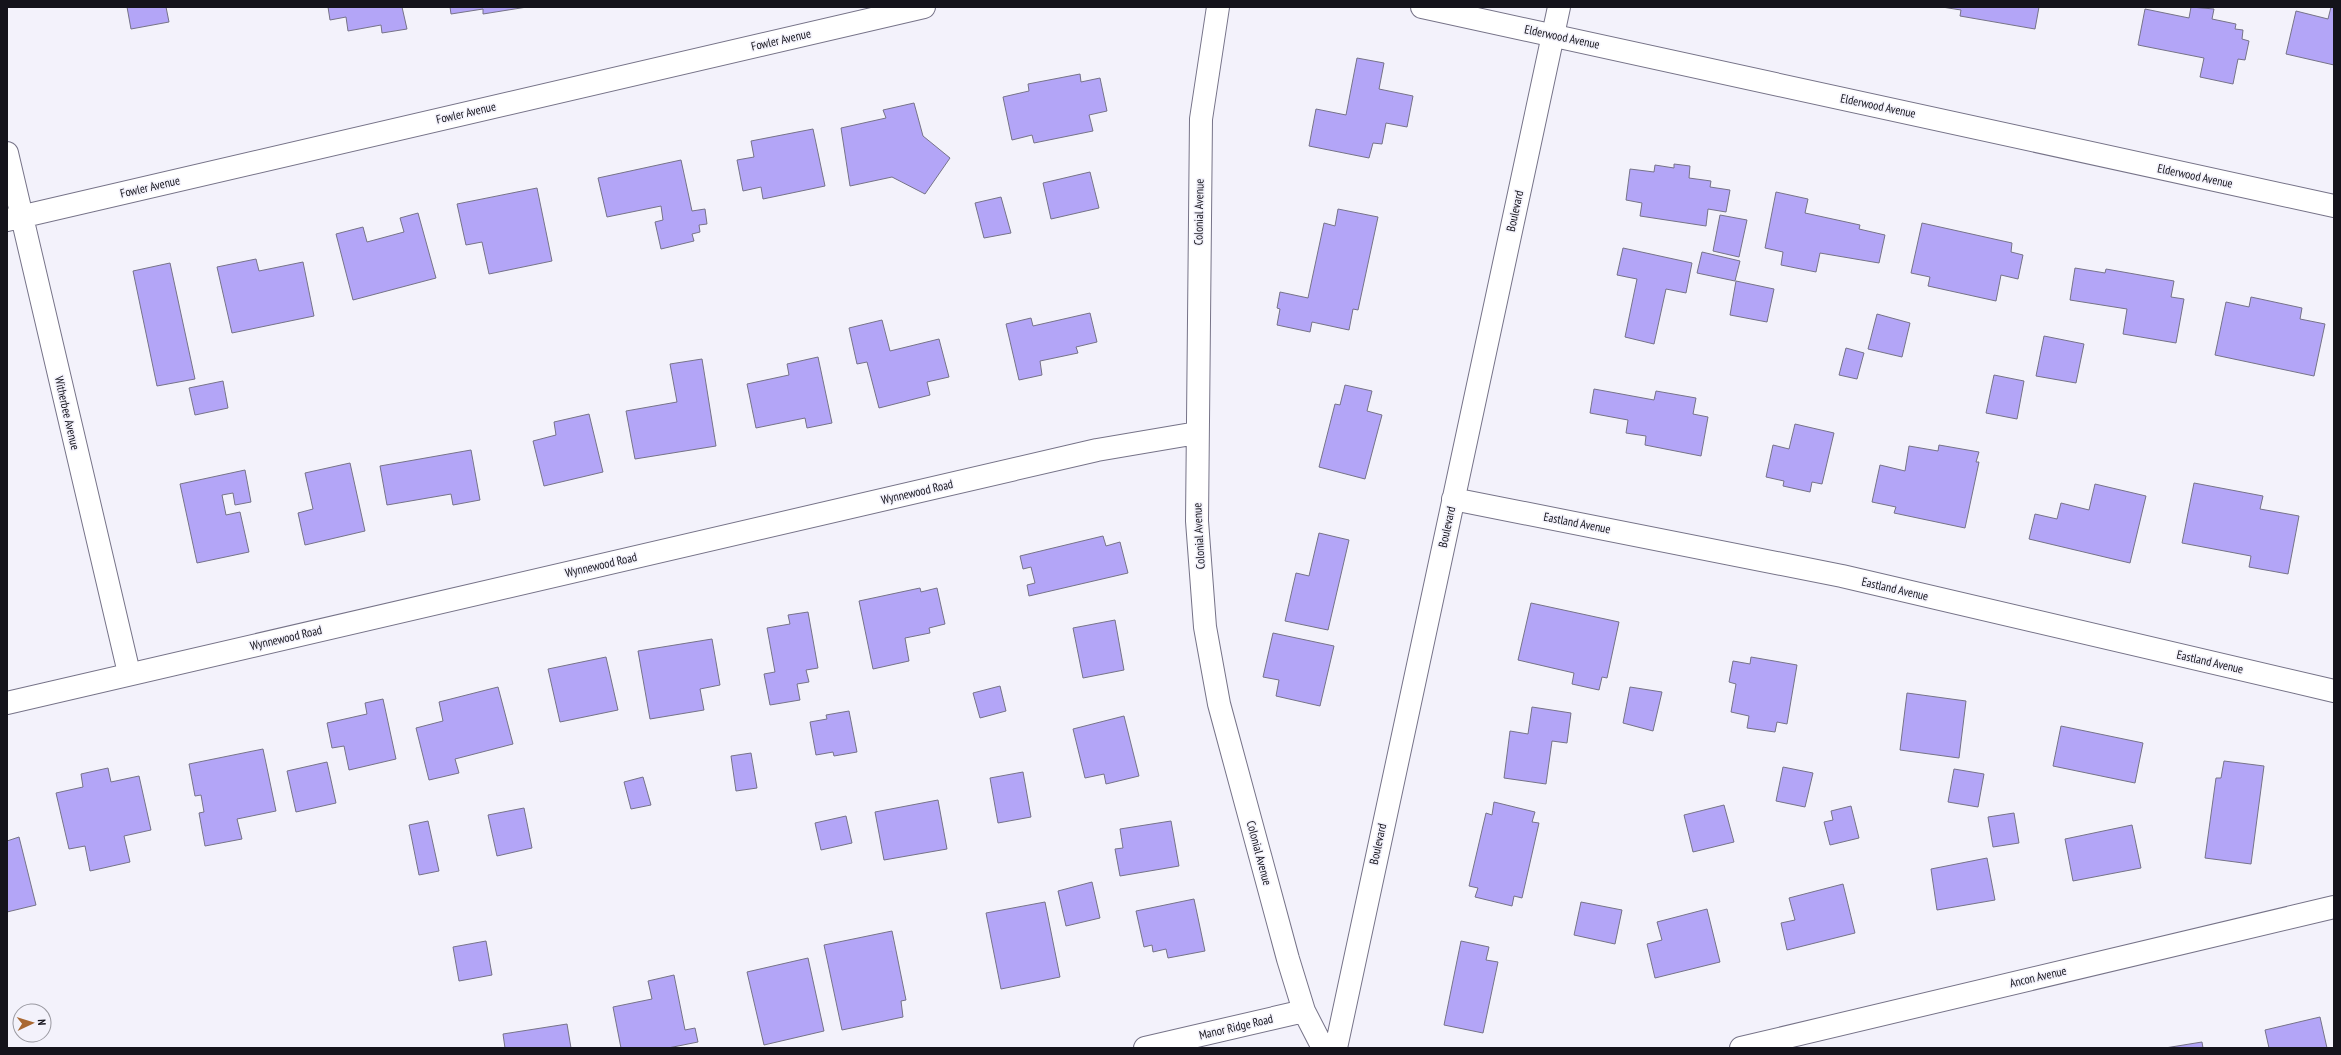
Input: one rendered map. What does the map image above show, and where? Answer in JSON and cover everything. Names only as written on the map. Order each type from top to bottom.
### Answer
[{"type":"street","name":"Fowler Avenue","points":[[14,218],[924,7]]},
{"type":"street","name":"Colonial Avenue","points":[[1218,7],[1200,119],[1196,520],[1205,627],[1216,689],[1304,1011],[1323,1048]]},
{"type":"street","name":"Elderwood Avenue","points":[[1422,7],[2334,206]]},
{"type":"street","name":"Boulevard","points":[[1336,1048],[1559,7]]},
{"type":"street","name":"Witherbee Avenue","points":[[7,153],[14,218],[129,674]]},
{"type":"street","name":"Wynnewood Road","points":[[7,703],[1097,450],[1197,433]]},
{"type":"street","name":"Eastland Avenue","points":[[1453,499],[1842,576],[2334,691]]},
{"type":"street","name":"Ancon Avenue","points":[[1741,1048],[2334,907]]},
{"type":"street","name":"Manor Ridge Road","points":[[1144,1048],[1304,1011]]},
{"type":"building","points":[[127,7],[166,7],[169,22],[131,29]]},
{"type":"building","points":[[328,7],[402,7],[407,29],[382,33],[381,25],[348,31],[346,17],[330,20]]},
{"type":"building","points":[[450,7],[527,7],[483,14],[483,9],[451,14]]},
{"type":"building","points":[[1942,7],[2039,7],[2035,29],[1960,16],[1961,10]]},
{"type":"building","points":[[2191,7],[2214,9],[2212,19],[2236,24],[2235,29],[2243,30],[2242,39],[2249,41],[2245,60],[2238,59],[2233,84],[2200,77],[2204,58],[2138,45],[2145,9],[2189,18]]},
{"type":"building","points":[[2331,7],[2334,7],[2334,65],[2286,54],[2296,11],[2328,19]]},
{"type":"building","points":[[1357,58],[1384,63],[1379,89],[1413,96],[1407,127],[1386,123],[1382,144],[1373,143],[1369,158],[1309,146],[1316,109],[1346,115]]},
{"type":"building","points":[[1080,74],[1081,82],[1100,78],[1107,111],[1089,115],[1093,131],[1034,143],[1032,135],[1012,140],[1003,97],[1029,91],[1028,84]]},
{"type":"building","points":[[914,103],[923,136],[950,158],[925,194],[892,177],[850,186],[841,128],[886,118],[883,110]]},
{"type":"building","points":[[813,129],[825,186],[763,199],[761,187],[743,191],[737,160],[754,157],[751,141]]},
{"type":"building","points":[[681,160],[692,211],[705,209],[707,224],[699,225],[700,232],[692,234],[694,241],[661,249],[655,222],[663,220],[661,206],[607,217],[598,178]]},
{"type":"building","points":[[1674,164],[1690,166],[1689,178],[1711,181],[1710,187],[1730,190],[1726,212],[1708,209],[1706,226],[1640,216],[1642,203],[1626,200],[1630,169],[1654,172],[1655,165],[1674,168]]},
{"type":"building","points":[[1090,172],[1099,208],[1051,219],[1043,183]]},
{"type":"building","points":[[537,188],[552,261],[489,274],[482,242],[466,245],[457,204]]},
{"type":"building","points":[[1776,192],[1808,199],[1805,213],[1860,225],[1859,229],[1885,235],[1879,263],[1820,253],[1816,272],[1781,265],[1783,252],[1765,248]]},
{"type":"building","points":[[1001,197],[1011,233],[984,238],[975,203]]},
{"type":"building","points":[[1338,209],[1378,217],[1358,310],[1353,309],[1349,330],[1312,322],[1310,332],[1277,325],[1280,309],[1277,308],[1280,292],[1308,298],[1324,223],[1335,226]]},
{"type":"building","points":[[418,213],[436,278],[353,300],[336,234],[363,227],[367,242],[404,232],[400,218]]},
{"type":"building","points":[[1720,215],[1747,220],[1739,257],[1713,251]]},
{"type":"building","points":[[1922,223],[2012,243],[2011,252],[2023,255],[2018,279],[2001,275],[1996,301],[1928,286],[1930,277],[1911,273]]},
{"type":"building","points":[[1623,248],[1692,263],[1686,293],[1666,289],[1654,344],[1625,337],[1637,279],[1617,275]]},
{"type":"building","points":[[1702,252],[1740,261],[1735,281],[1697,273]]},
{"type":"building","points":[[256,259],[259,271],[303,262],[314,316],[232,333],[217,267]]},
{"type":"building","points":[[170,263],[195,379],[157,386],[133,271]]},
{"type":"building","points":[[2075,268],[2105,273],[2106,269],[2174,281],[2171,297],[2184,299],[2176,343],[2123,334],[2127,309],[2070,300]]},
{"type":"building","points":[[1736,281],[1774,289],[1767,322],[1730,315]]},
{"type":"building","points":[[2251,297],[2302,308],[2300,319],[2325,324],[2314,376],[2215,355],[2226,302],[2249,307]]},
{"type":"building","points":[[1090,313],[1097,342],[1076,347],[1078,353],[1040,361],[1042,375],[1019,380],[1006,324],[1031,318],[1033,326]]},
{"type":"building","points":[[1877,314],[1910,323],[1902,357],[1868,349]]},
{"type":"building","points":[[882,320],[890,351],[939,339],[949,377],[927,382],[930,395],[879,408],[867,362],[857,364],[849,328]]},
{"type":"building","points":[[2044,336],[2084,344],[2076,383],[2036,376]]},
{"type":"building","points":[[1846,348],[1864,353],[1857,379],[1839,375]]},
{"type":"building","points":[[818,357],[832,423],[807,428],[805,418],[756,428],[747,384],[789,375],[787,364]]},
{"type":"building","points":[[702,359],[716,446],[635,459],[626,411],[677,402],[670,364]]},
{"type":"building","points":[[1994,375],[2024,381],[2017,419],[1986,413]]},
{"type":"building","points":[[223,381],[228,408],[195,415],[189,388]]},
{"type":"building","points":[[1345,385],[1372,391],[1367,411],[1382,415],[1365,479],[1319,467],[1335,404],[1340,405]]},
{"type":"building","points":[[1594,389],[1654,400],[1656,391],[1696,398],[1693,414],[1708,417],[1701,456],[1645,445],[1646,436],[1626,433],[1628,420],[1590,413]]},
{"type":"building","points":[[589,414],[603,472],[544,486],[533,441],[556,435],[554,422]]},
{"type":"building","points":[[1795,424],[1834,433],[1822,484],[1812,482],[1810,492],[1783,486],[1784,481],[1766,477],[1773,445],[1789,449]]},
{"type":"building","points":[[1939,445],[1979,452],[1976,462],[1979,462],[1965,528],[1894,513],[1896,507],[1872,502],[1880,465],[1905,471],[1909,446],[1938,451]]},
{"type":"building","points":[[471,450],[480,500],[453,505],[451,494],[387,505],[380,466]]},
{"type":"building","points":[[350,463],[365,531],[305,545],[298,513],[313,509],[305,473]]},
{"type":"building","points":[[245,470],[251,502],[235,505],[233,493],[222,495],[226,515],[240,512],[249,552],[197,563],[180,484]]},
{"type":"building","points":[[2194,483],[2263,496],[2260,509],[2299,516],[2288,574],[2249,567],[2251,556],[2182,543]]},
{"type":"building","points":[[2095,484],[2146,496],[2130,563],[2029,539],[2035,514],[2057,519],[2061,503],[2089,510]]},
{"type":"building","points":[[1319,533],[1349,540],[1328,630],[1285,621],[1296,573],[1309,576]]},
{"type":"building","points":[[1103,536],[1106,546],[1120,542],[1128,573],[1029,596],[1027,585],[1035,583],[1031,567],[1023,569],[1020,556]]},
{"type":"building","points":[[920,588],[921,592],[937,588],[945,624],[929,628],[930,633],[905,638],[909,661],[873,669],[859,601]]},
{"type":"building","points":[[1531,603],[1619,622],[1607,678],[1602,677],[1599,690],[1572,684],[1574,673],[1518,660]]},
{"type":"building","points":[[808,612],[818,668],[806,670],[809,682],[797,684],[800,700],[770,705],[764,674],[775,672],[767,628],[790,624],[788,615]]},
{"type":"building","points":[[1115,620],[1124,670],[1083,678],[1073,628]]},
{"type":"building","points":[[1273,633],[1334,646],[1320,706],[1276,696],[1279,680],[1263,677]]},
{"type":"building","points":[[712,639],[720,685],[700,689],[704,710],[650,719],[638,651]]},
{"type":"building","points":[[606,657],[618,710],[560,722],[548,669]]},
{"type":"building","points":[[1751,657],[1797,665],[1787,724],[1777,722],[1775,732],[1747,728],[1749,716],[1731,712],[1736,684],[1729,682],[1733,661],[1750,664]]},
{"type":"building","points":[[1000,686],[1006,711],[980,718],[973,693]]},
{"type":"building","points":[[498,687],[513,744],[455,759],[459,773],[429,780],[416,728],[443,721],[439,702]]},
{"type":"building","points":[[1630,687],[1662,692],[1653,731],[1623,723]]},
{"type":"building","points":[[1907,693],[1966,701],[1959,758],[1900,750]]},
{"type":"building","points":[[383,699],[396,759],[349,770],[344,746],[332,748],[327,723],[367,714],[365,703]]},
{"type":"building","points":[[1532,707],[1571,713],[1567,743],[1552,741],[1546,784],[1504,778],[1510,731],[1528,734]]},
{"type":"building","points":[[849,711],[857,752],[834,756],[833,752],[816,755],[810,722],[827,719],[826,715]]},
{"type":"building","points":[[1124,716],[1139,776],[1106,784],[1104,774],[1085,778],[1073,729]]},
{"type":"building","points":[[2061,726],[2143,743],[2135,783],[2053,766]]},
{"type":"building","points":[[263,749],[276,811],[237,819],[242,839],[205,846],[199,813],[204,812],[201,795],[195,796],[189,764]]},
{"type":"building","points":[[751,753],[757,788],[736,791],[731,756]]},
{"type":"building","points":[[2224,761],[2264,766],[2251,864],[2205,858],[2216,778],[2221,778]]},
{"type":"building","points":[[327,762],[336,803],[296,812],[287,771]]},
{"type":"building","points":[[1783,767],[1813,773],[1805,807],[1776,801]]},
{"type":"building","points":[[108,768],[111,782],[139,776],[151,830],[124,836],[130,862],[90,871],[85,846],[69,849],[56,793],[83,787],[81,774]]},
{"type":"building","points":[[1954,769],[1984,774],[1978,807],[1948,802]]},
{"type":"building","points":[[1023,772],[1031,817],[998,823],[990,778]]},
{"type":"building","points":[[643,777],[651,805],[631,809],[624,782]]},
{"type":"building","points":[[938,800],[947,849],[884,860],[875,812]]},
{"type":"building","points":[[1494,802],[1535,812],[1532,822],[1539,823],[1522,898],[1514,896],[1512,906],[1475,897],[1478,888],[1469,886],[1486,813],[1492,815]]},
{"type":"building","points":[[1724,805],[1734,842],[1693,852],[1684,815]]},
{"type":"building","points":[[1851,806],[1859,838],[1830,845],[1824,822],[1833,820],[1831,811]]},
{"type":"building","points":[[524,808],[532,848],[497,856],[488,815]]},
{"type":"building","points":[[2014,813],[2019,843],[1993,847],[1988,817]]},
{"type":"building","points":[[846,816],[852,843],[821,850],[815,823]]},
{"type":"building","points":[[428,821],[439,871],[419,875],[409,825]]},
{"type":"building","points":[[1171,821],[1179,866],[1120,876],[1115,849],[1123,848],[1120,829]]},
{"type":"building","points":[[2132,825],[2141,868],[2073,881],[2065,839]]},
{"type":"building","points":[[19,837],[36,905],[7,912],[7,841]]},
{"type":"building","points":[[1987,858],[1995,900],[1937,910],[1931,869]]},
{"type":"building","points":[[1092,882],[1100,918],[1066,926],[1058,891]]},
{"type":"building","points":[[1843,884],[1855,933],[1787,950],[1781,923],[1795,920],[1789,898]]},
{"type":"building","points":[[1194,899],[1205,951],[1168,958],[1166,949],[1153,952],[1152,945],[1144,947],[1136,911]]},
{"type":"building","points":[[1045,902],[1060,977],[1001,989],[986,913]]},
{"type":"building","points":[[1581,902],[1622,910],[1615,944],[1574,935]]},
{"type":"building","points":[[1707,909],[1720,962],[1655,978],[1647,944],[1662,940],[1657,922]]},
{"type":"building","points":[[892,931],[906,1000],[901,1001],[903,1017],[842,1030],[824,945]]},
{"type":"building","points":[[486,941],[492,975],[459,981],[453,947]]},
{"type":"building","points":[[1461,941],[1489,947],[1486,960],[1498,962],[1483,1033],[1444,1025]]},
{"type":"building","points":[[808,958],[824,1031],[764,1045],[747,972]]},
{"type":"building","points":[[674,975],[685,1030],[695,1028],[698,1042],[668,1048],[621,1048],[613,1007],[652,999],[648,981]]},
{"type":"building","points":[[2320,1017],[2327,1048],[2269,1048],[2265,1030]]},
{"type":"building","points":[[567,1024],[571,1048],[505,1048],[503,1034]]},
{"type":"building","points":[[2202,1042],[2203,1048],[2165,1048]]}]
